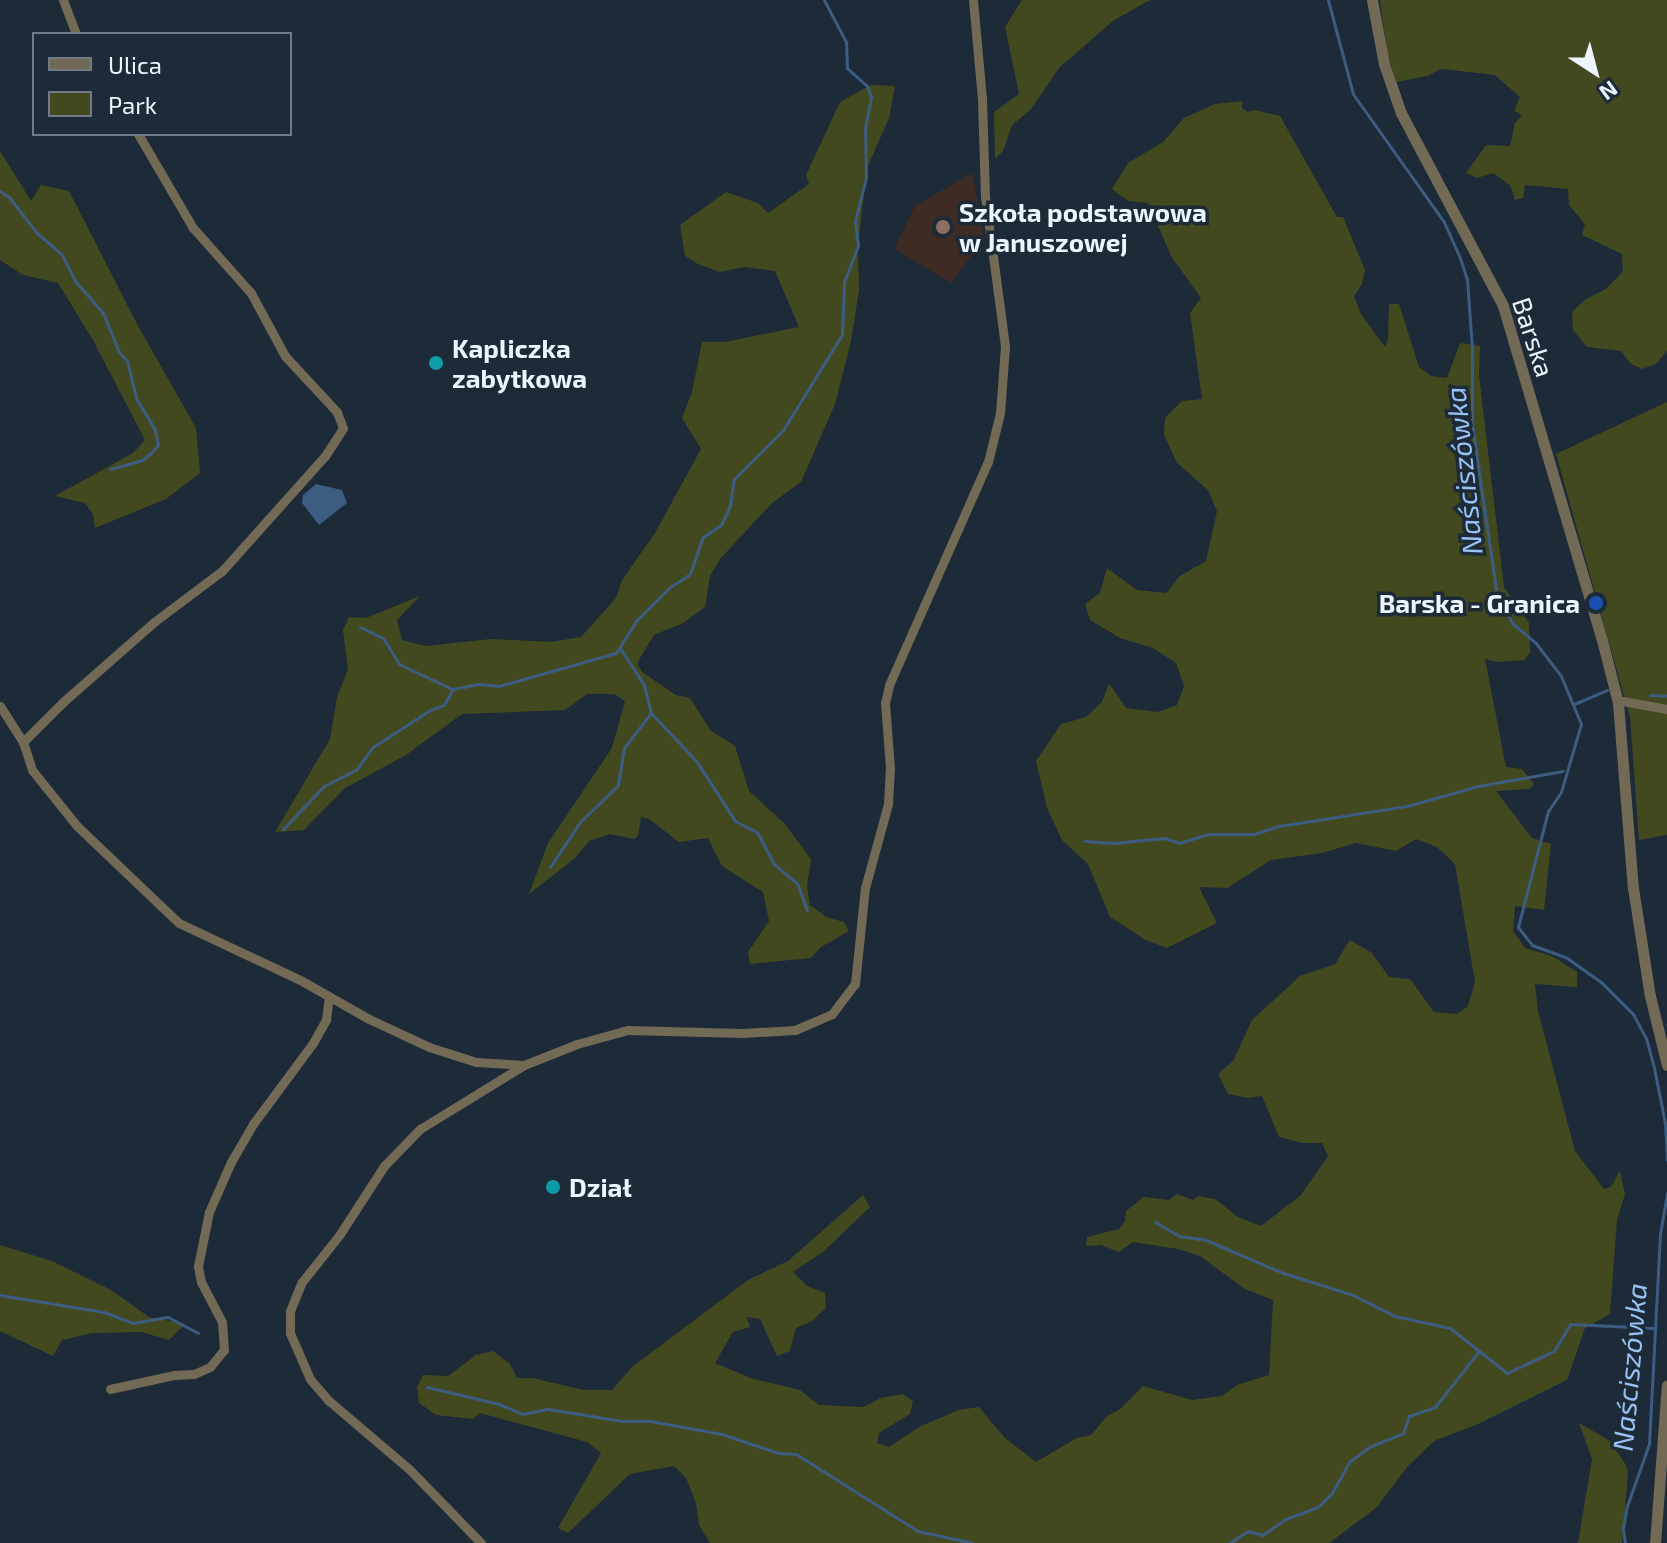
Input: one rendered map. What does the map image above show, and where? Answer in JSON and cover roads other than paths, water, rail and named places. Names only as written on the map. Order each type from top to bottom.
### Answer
[{"type":"street","points":[[63,0],[75,32]]},
{"type":"street","points":[[481,1543],[409,1469],[329,1401],[310,1379],[290,1333],[290,1311],[302,1282],[340,1234],[384,1166],[420,1129],[524,1065],[577,1044],[628,1030],[742,1033],[795,1030],[832,1014],[855,984],[865,888],[888,804],[885,703],[889,685],[988,462],[1000,413],[1005,346],[985,196],[982,99],[973,0]]},
{"type":"street","name":"Barska","points":[[1372,0],[1384,64],[1401,113],[1503,306],[1618,701],[1633,888],[1650,996],[1667,1065]]},
{"type":"street","points":[[23,742],[63,702],[154,622],[222,571],[325,456],[343,428],[337,412],[285,356],[251,293],[193,228],[139,136]]},
{"type":"street","points":[[1618,701],[1667,709]]},
{"type":"street","points":[[0,706],[23,742],[32,770],[77,826],[179,923],[429,1047],[476,1062],[524,1065]]},
{"type":"street","points":[[110,1389],[162,1377],[194,1374],[210,1367],[224,1350],[222,1322],[201,1282],[198,1266],[209,1212],[231,1162],[253,1124],[313,1043],[326,1020],[329,996]]},
{"type":"street","points":[[1655,1543],[1667,1385]]},
{"type":"water","points":[[316,484],[342,490],[347,503],[319,525],[302,503],[303,495]]},
{"type":"waterway","points":[[283,829],[324,786],[356,770],[373,747],[430,710],[444,705],[453,689],[479,684],[499,686],[616,653],[636,621],[670,587],[690,574],[703,537],[721,525],[730,506],[734,479],[783,430],[842,335],[844,282],[858,245],[855,221],[866,178],[865,128],[871,97],[867,86],[847,68],[846,42],[824,0]]},
{"type":"waterway","name":"Naściszówka","points":[[1328,0],[1353,94],[1444,222],[1460,258],[1467,279],[1472,349],[1472,425],[1496,590],[1512,623],[1535,642],[1561,676],[1581,724],[1561,792],[1548,811],[1518,927],[1532,945],[1567,958],[1601,982],[1633,1014],[1646,1038],[1654,1068],[1665,1123],[1667,1160]]},
{"type":"waterway","points":[[0,191],[9,197],[37,233],[62,255],[75,281],[103,313],[119,352],[127,361],[136,398],[155,430],[158,445],[151,453],[142,460],[110,469]]},
{"type":"waterway","points":[[360,627],[383,638],[399,664],[452,689]]},
{"type":"waterway","points":[[620,648],[644,685],[651,713],[697,762],[735,821],[757,832],[774,864],[797,883],[807,910]]},
{"type":"waterway","points":[[1574,704],[1607,690]]},
{"type":"waterway","points":[[1650,695],[1667,696]]},
{"type":"waterway","points":[[550,867],[580,822],[618,785],[624,748],[650,714]]},
{"type":"waterway","points":[[1085,841],[1114,843],[1164,838],[1179,843],[1209,834],[1254,834],[1279,826],[1407,806],[1478,786],[1563,771]]},
{"type":"waterway","name":"Naściszówka","points":[[1625,1543],[1623,1528],[1627,1506],[1649,1444],[1660,1234],[1667,1193]]},
{"type":"waterway","points":[[1155,1222],[1179,1236],[1206,1240],[1283,1273],[1353,1295],[1395,1316],[1450,1328],[1507,1373],[1554,1351],[1570,1324],[1654,1328]]},
{"type":"waterway","points":[[0,1295],[104,1312],[133,1323],[168,1317],[198,1333]]},
{"type":"waterway","points":[[1229,1543],[1248,1531],[1262,1535],[1286,1519],[1318,1507],[1332,1493],[1349,1462],[1369,1447],[1403,1433],[1409,1416],[1435,1407],[1478,1352]]},
{"type":"waterway","points":[[427,1387],[499,1404],[522,1414],[548,1409],[622,1421],[650,1421],[722,1434],[778,1453],[796,1454],[918,1531],[973,1543]]},
{"type":"place","name":"Szkoła podstawowa w Januszowej","points":[[943,227]]},
{"type":"place","name":"Kapliczka zabytkowa","points":[[436,363]]},
{"type":"place","name":"Barska - Granica","points":[[1596,603]]},
{"type":"place","name":"Dział","points":[[553,1187]]}]
